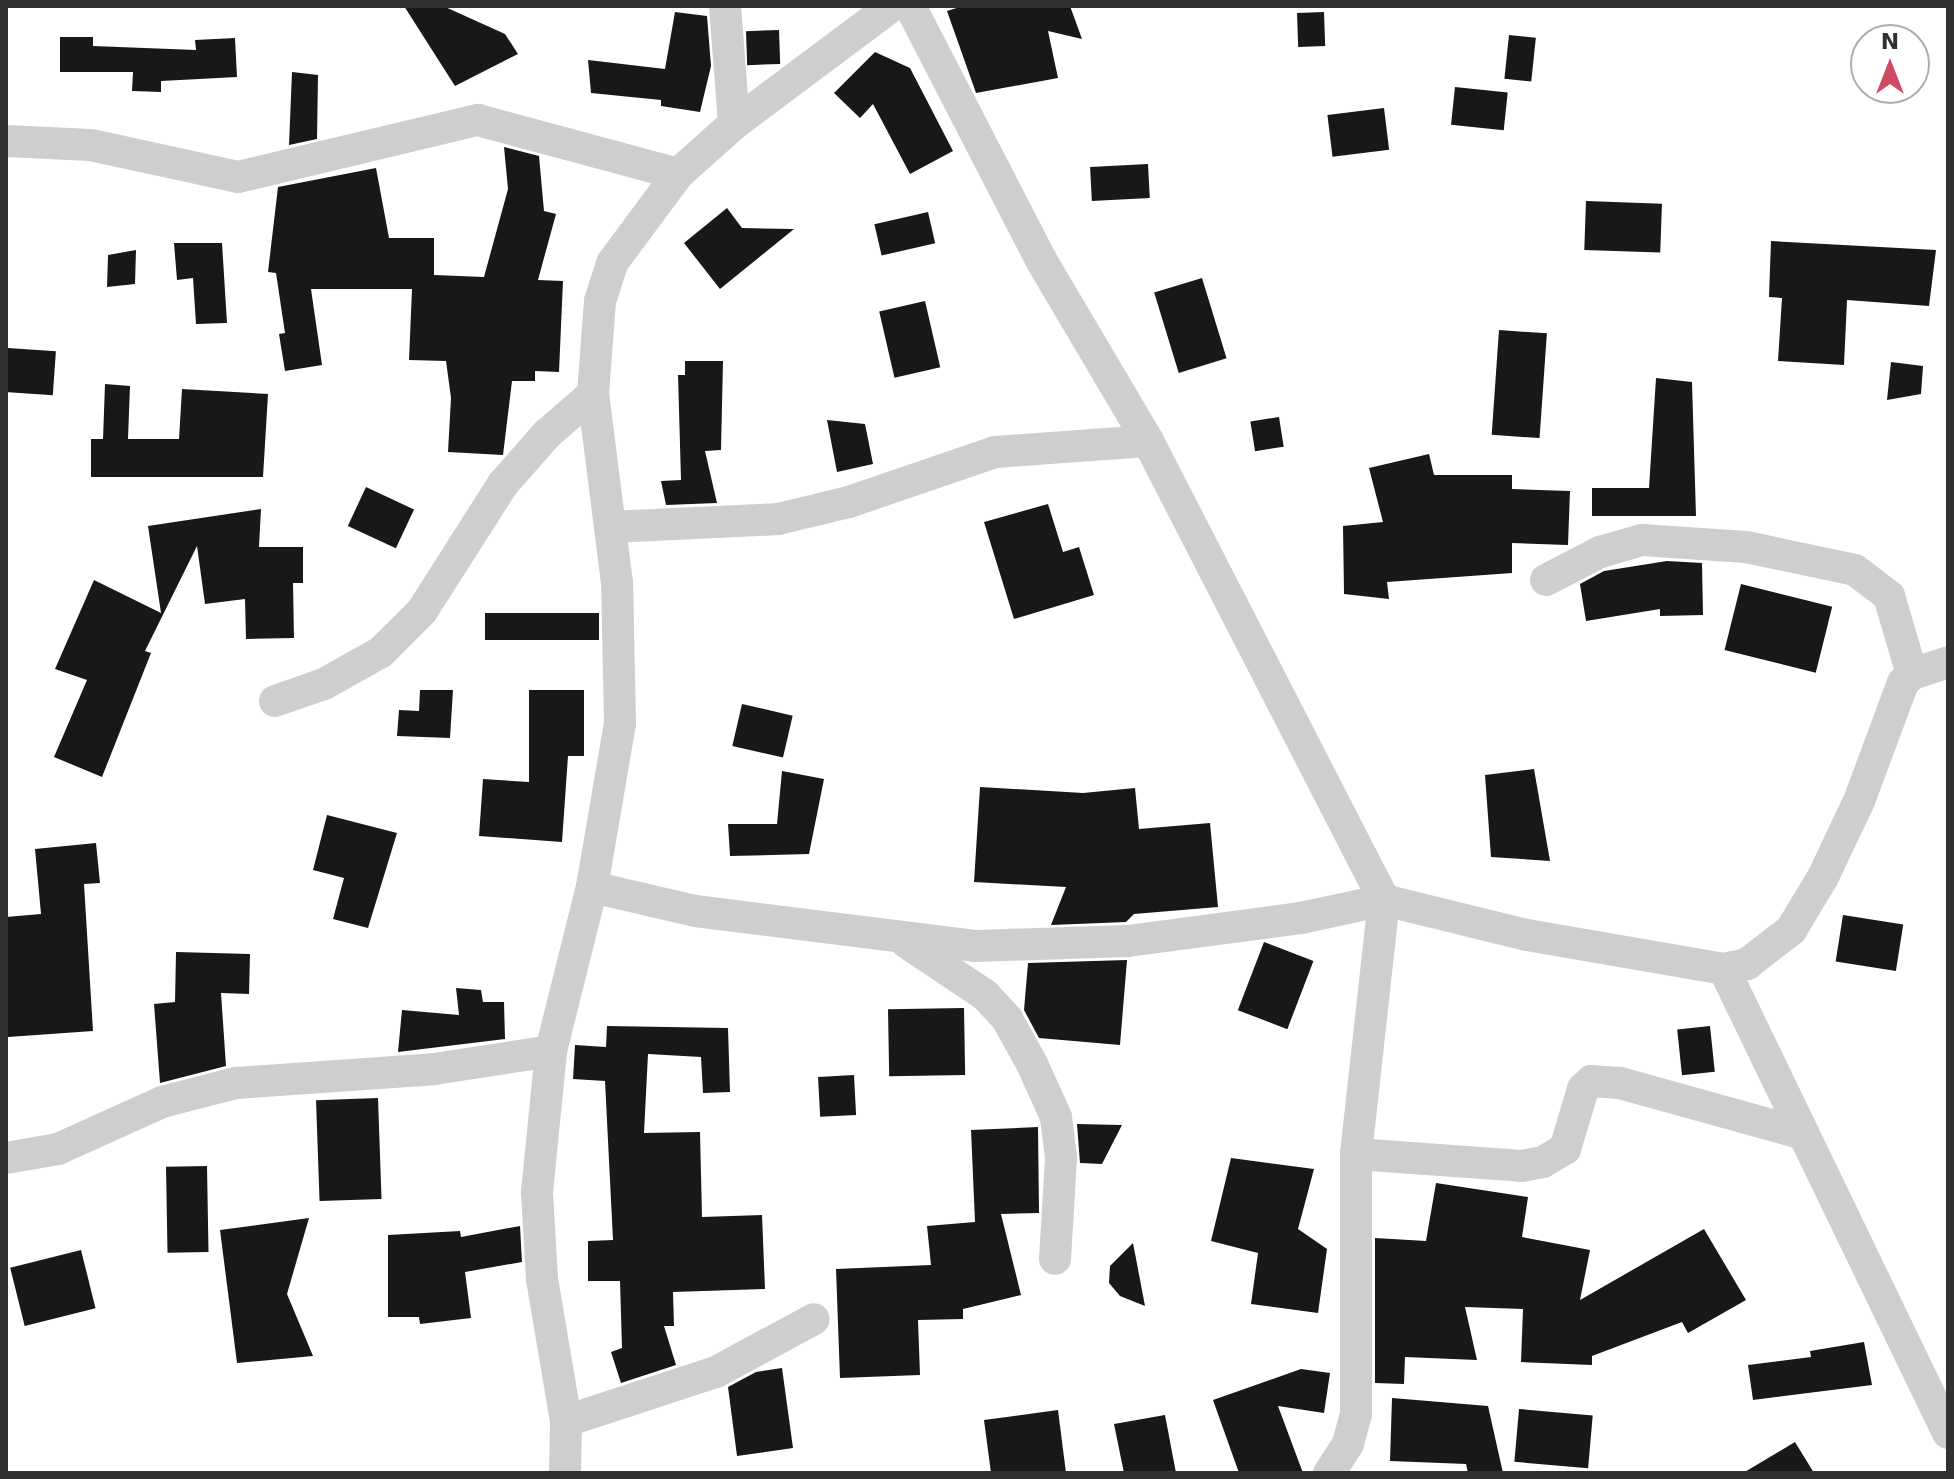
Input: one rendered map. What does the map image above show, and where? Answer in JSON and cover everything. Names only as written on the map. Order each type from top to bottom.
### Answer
[{"type":"street","points":[[725,6],[734,124]]},
{"type":"street","points":[[565,1473],[566,1421],[537,1231],[551,1051],[592,887],[613,768],[622,679],[611,527],[593,394],[600,301],[612,263],[678,174],[734,124],[892,6]]},
{"type":"street","points":[[910,6],[1041,260],[1148,441],[1384,900],[1366,1024],[1356,1154],[1356,1414],[1348,1444],[1329,1473]]},
{"type":"street","points":[[6,141],[91,145],[238,177],[478,120],[678,174]]},
{"type":"street","points":[[275,701],[324,684],[381,652],[422,611],[503,484],[547,434],[593,394]]},
{"type":"street","points":[[611,527],[778,519],[849,502],[995,452],[1148,441]]},
{"type":"street","points":[[1546,580],[1600,552],[1642,540],[1746,547],[1855,570],[1889,596],[1912,674]]},
{"type":"street","points":[[592,887],[695,911],[905,941],[975,946],[1128,941],[1301,918],[1384,900],[1527,935],[1724,969],[1747,964],[1791,930],[1829,865],[1903,683],[1912,674],[1948,662]]},
{"type":"street","points":[[905,941],[985,995],[1007,1019],[1032,1064],[1056,1117],[1061,1158],[1055,1259]]},
{"type":"street","points":[[1724,969],[1948,1433]]},
{"type":"street","points":[[6,1158],[58,1149],[162,1102],[236,1083],[434,1069],[551,1051]]},
{"type":"street","points":[[1356,1154],[1522,1166],[1543,1162],[1565,1149],[1583,1089],[1591,1081],[1620,1083],[1804,1134]]},
{"type":"street","points":[[566,1421],[716,1372],[814,1319]]},
{"type":"building","points":[[404,6],[443,6],[505,34],[518,54],[455,86]]},
{"type":"building","points":[[963,6],[1070,6],[1082,39],[1048,31],[1058,78],[976,93],[947,11]]},
{"type":"building","points":[[675,12],[707,16],[711,66],[700,112],[661,106],[661,100],[591,93],[588,60],[665,69]]},
{"type":"building","points":[[1324,12],[1325,46],[1298,47],[1297,13]]},
{"type":"building","points":[[779,30],[780,64],[747,65],[746,31]]},
{"type":"building","points":[[1509,35],[1536,38],[1531,82],[1504,79]]},
{"type":"building","points":[[60,37],[93,37],[93,46],[196,50],[195,40],[235,38],[237,77],[161,81],[161,92],[132,91],[133,72],[60,72]]},
{"type":"building","points":[[875,52],[910,68],[953,151],[910,174],[873,104],[860,118],[834,93]]},
{"type":"building","points":[[292,72],[318,75],[317,139],[289,145]]},
{"type":"building","points":[[1455,87],[1508,93],[1504,130],[1451,125]]},
{"type":"building","points":[[1384,108],[1389,150],[1333,157],[1327,115]]},
{"type":"building","points":[[504,147],[539,156],[544,211],[556,214],[538,280],[563,281],[559,372],[535,371],[535,381],[512,381],[503,455],[448,452],[451,398],[446,361],[409,360],[412,289],[311,289],[322,365],[285,371],[279,334],[285,333],[276,273],[268,272],[278,187],[376,168],[389,238],[434,238],[434,275],[484,277],[508,189]]},
{"type":"building","points":[[1148,164],[1150,198],[1092,201],[1090,167]]},
{"type":"building","points":[[1586,201],[1662,204],[1660,253],[1584,250]]},
{"type":"building","points":[[727,208],[742,228],[794,229],[720,289],[684,243]]},
{"type":"building","points":[[928,212],[935,243],[882,256],[874,224]]},
{"type":"building","points":[[1771,241],[1936,250],[1929,306],[1847,300],[1844,365],[1778,361],[1782,298],[1769,297]]},
{"type":"building","points":[[174,243],[222,243],[227,323],[196,324],[193,278],[177,280]]},
{"type":"building","points":[[136,250],[135,284],[107,287],[108,255]]},
{"type":"building","points":[[1202,278],[1227,358],[1179,373],[1154,293]]},
{"type":"building","points":[[925,301],[940,367],[895,378],[879,312]]},
{"type":"building","points":[[1499,330],[1547,333],[1540,438],[1492,435]]},
{"type":"building","points":[[8,348],[56,351],[53,395],[6,392]]},
{"type":"building","points":[[685,361],[723,361],[721,450],[705,451],[717,503],[666,505],[661,481],[681,480],[678,375],[685,375]]},
{"type":"building","points":[[1891,362],[1923,366],[1921,394],[1887,400]]},
{"type":"building","points":[[1656,378],[1692,382],[1696,516],[1592,516],[1592,488],[1649,488]]},
{"type":"building","points":[[105,384],[130,386],[128,439],[179,439],[182,389],[268,394],[263,477],[91,477],[91,439],[103,439]]},
{"type":"building","points":[[1279,417],[1284,447],[1255,451],[1250,422]]},
{"type":"building","points":[[827,420],[865,424],[873,464],[837,472]]},
{"type":"building","points":[[1429,454],[1434,475],[1512,475],[1512,489],[1570,491],[1568,545],[1512,543],[1512,573],[1387,582],[1389,599],[1344,594],[1343,526],[1383,522],[1369,468]]},
{"type":"building","points":[[366,487],[414,509],[396,548],[348,526]]},
{"type":"building","points":[[1048,504],[1063,552],[1079,547],[1094,595],[1014,619],[984,522]]},
{"type":"building","points":[[261,509],[259,547],[303,547],[303,583],[293,583],[294,638],[246,639],[245,599],[205,604],[197,546],[145,651],[151,653],[102,777],[54,757],[87,680],[55,669],[94,580],[161,613],[148,526]]},
{"type":"building","points":[[1667,561],[1702,563],[1703,615],[1660,616],[1660,609],[1586,621],[1580,584],[1604,571]]},
{"type":"building","points":[[1741,584],[1832,607],[1816,673],[1725,650]]},
{"type":"building","points":[[485,613],[599,613],[599,640],[485,640]]},
{"type":"building","points":[[420,690],[453,690],[450,738],[397,736],[399,710],[419,711]]},
{"type":"building","points":[[529,690],[584,690],[584,756],[568,756],[562,842],[479,836],[483,779],[529,782]]},
{"type":"building","points":[[742,704],[793,716],[783,758],[732,746]]},
{"type":"building","points":[[1534,769],[1550,861],[1491,857],[1485,775]]},
{"type":"building","points":[[782,771],[824,779],[809,854],[730,856],[728,824],[777,824]]},
{"type":"building","points":[[980,787],[1083,793],[1135,788],[1139,829],[1210,823],[1218,907],[1134,914],[1126,922],[1051,925],[1066,887],[974,882]]},
{"type":"building","points":[[327,815],[397,833],[368,928],[333,919],[344,878],[313,870]]},
{"type":"building","points":[[96,843],[100,883],[84,884],[93,1031],[8,1037],[6,917],[41,914],[35,849]]},
{"type":"building","points":[[1843,915],[1903,925],[1896,971],[1836,961]]},
{"type":"building","points":[[1264,942],[1313,961],[1287,1029],[1238,1010]]},
{"type":"building","points":[[176,952],[250,954],[249,994],[221,993],[226,1066],[160,1083],[154,1004],[175,1002]]},
{"type":"building","points":[[1127,960],[1120,1045],[1039,1038],[1024,1010],[1028,963]]},
{"type":"building","points":[[456,988],[481,990],[483,1002],[504,1002],[505,1039],[398,1052],[402,1010],[459,1015]]},
{"type":"building","points":[[964,1008],[965,1075],[889,1076],[888,1009]]},
{"type":"building","points":[[607,1026],[728,1028],[730,1092],[703,1093],[701,1057],[648,1054],[644,1133],[700,1132],[702,1217],[762,1215],[765,1289],[673,1292],[674,1326],[664,1326],[676,1365],[621,1383],[611,1352],[622,1348],[620,1281],[588,1281],[588,1241],[613,1240],[605,1081],[573,1079],[575,1045],[606,1047]]},
{"type":"building","points":[[1710,1026],[1715,1072],[1682,1075],[1677,1029]]},
{"type":"building","points":[[854,1075],[856,1115],[820,1117],[818,1077]]},
{"type":"building","points":[[378,1098],[382,1199],[320,1201],[316,1100]]},
{"type":"building","points":[[1077,1124],[1122,1125],[1102,1164],[1080,1163]]},
{"type":"building","points":[[1038,1127],[1039,1213],[1001,1214],[1021,1295],[963,1309],[963,1319],[918,1320],[920,1375],[840,1378],[836,1269],[931,1265],[927,1226],[975,1222],[971,1130]]},
{"type":"building","points":[[1231,1158],[1314,1169],[1298,1229],[1327,1249],[1318,1313],[1251,1304],[1258,1253],[1211,1241]]},
{"type":"building","points":[[207,1166],[209,1252],[168,1253],[166,1167]]},
{"type":"building","points":[[1436,1183],[1528,1197],[1522,1237],[1590,1250],[1580,1300],[1704,1229],[1746,1300],[1688,1333],[1682,1322],[1592,1356],[1592,1365],[1521,1362],[1523,1309],[1465,1307],[1477,1360],[1405,1357],[1404,1384],[1375,1383],[1375,1238],[1426,1241]]},
{"type":"building","points":[[309,1218],[287,1294],[313,1356],[237,1363],[220,1230]]},
{"type":"building","points":[[520,1226],[522,1262],[465,1272],[471,1318],[420,1324],[419,1317],[388,1317],[388,1235],[460,1231],[461,1237]]},
{"type":"building","points":[[1133,1243],[1145,1306],[1120,1296],[1109,1283],[1110,1266]]},
{"type":"building","points":[[81,1250],[96,1308],[25,1326],[10,1268]]},
{"type":"building","points":[[1864,1342],[1872,1385],[1753,1400],[1748,1365],[1811,1357],[1810,1351]]},
{"type":"building","points":[[782,1368],[793,1448],[737,1456],[728,1387],[756,1372]]},
{"type":"building","points":[[1301,1369],[1330,1373],[1324,1413],[1278,1406],[1303,1473],[1239,1473],[1213,1400]]},
{"type":"building","points":[[1392,1398],[1488,1406],[1503,1473],[1468,1473],[1466,1464],[1390,1461]]},
{"type":"building","points":[[1519,1409],[1593,1415],[1588,1468],[1514,1462]]},
{"type":"building","points":[[1058,1410],[1066,1473],[991,1473],[984,1420]]},
{"type":"building","points":[[1165,1415],[1176,1473],[1124,1473],[1114,1424]]},
{"type":"building","points":[[1795,1442],[1814,1473],[1743,1473]]}]
